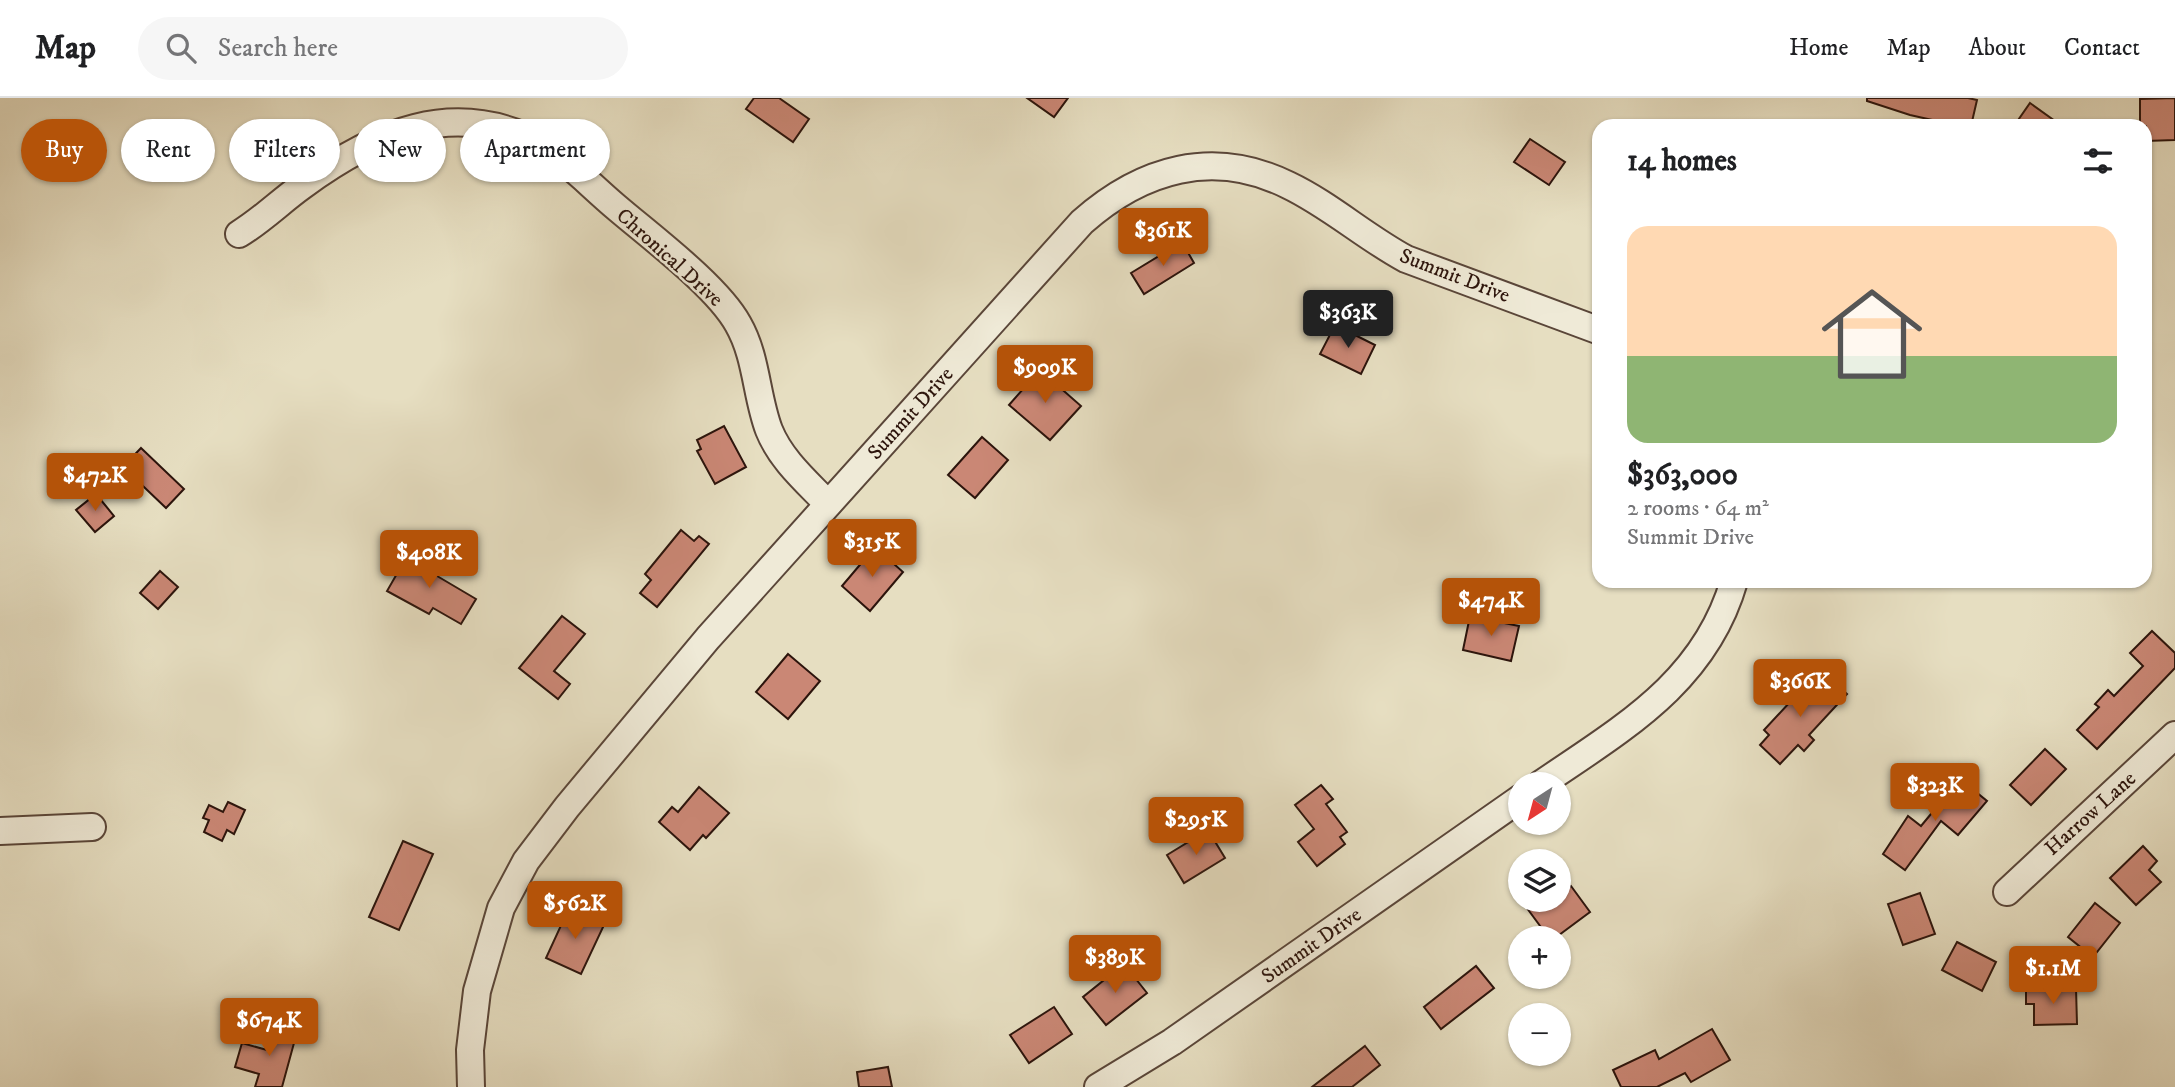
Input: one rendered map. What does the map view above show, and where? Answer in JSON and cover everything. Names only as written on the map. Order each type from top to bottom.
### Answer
[{"type":"street","name":"Chronical Drive","points":[[239,234],[340,160],[391,131],[415,123],[457,118],[488,121],[520,132],[559,158],[726,307],[748,345],[770,433],[788,463],[828,504]]},
{"type":"street","name":"Summit Drive","points":[[471,1087],[470,1049],[477,990],[501,908],[526,861],[567,807],[708,638],[1082,222],[1124,190],[1149,178],[1176,170],[1216,166],[1259,173],[1314,200],[1377,243],[1406,258],[1592,328]]},
{"type":"street","points":[[1558,772],[1644,712],[1692,667],[1718,626],[1732,588]]},
{"type":"street","name":"Harrow Lane","points":[[2007,892],[2175,736]]},
{"type":"street","name":"Summit Drive","points":[[1098,1087],[1172,1042],[1508,807]]},
{"type":"street","points":[[0,831],[92,827]]},
{"type":"building","points":[[754,98],[779,98],[809,119],[793,142],[746,109]]},
{"type":"building","points":[[1027,98],[1068,98],[1054,117]]},
{"type":"building","points":[[1867,98],[1977,100],[1973,119],[1928,119],[1867,101]]},
{"type":"building","points":[[2175,98],[2175,140],[2152,141],[2152,119],[2140,119],[2140,99]]},
{"type":"building","points":[[2030,103],[2052,119],[2019,119]]},
{"type":"building","points":[[1530,139],[1565,162],[1549,185],[1514,162]]},
{"type":"building","points":[[1182,242],[1194,263],[1144,294],[1131,273]]},
{"type":"building","points":[[1335,325],[1375,345],[1361,374],[1320,354]]},
{"type":"building","points":[[1040,370],[1081,406],[1050,440],[1009,405]]},
{"type":"building","points":[[724,426],[746,467],[715,484],[697,451],[701,449],[697,440]]},
{"type":"building","points":[[982,437],[1008,460],[975,498],[948,475]]},
{"type":"building","points":[[141,448],[184,489],[166,508],[123,467]]},
{"type":"building","points":[[96,494],[114,516],[95,532],[76,510]]},
{"type":"building","points":[[681,530],[694,541],[699,536],[709,544],[657,607],[640,593],[651,580],[645,574]]},
{"type":"building","points":[[875,547],[903,572],[870,611],[842,586]]},
{"type":"building","points":[[410,551],[436,566],[432,573],[476,599],[461,624],[433,608],[429,614],[387,591]]},
{"type":"building","points":[[160,571],[178,587],[158,609],[140,593]]},
{"type":"building","points":[[562,616],[585,634],[554,671],[570,684],[558,699],[519,668]]},
{"type":"building","points":[[1470,616],[1519,626],[1511,661],[1463,650]]},
{"type":"building","points":[[2152,631],[2175,653],[2175,668],[2097,749],[2077,730],[2099,707],[2095,704],[2108,690],[2114,696],[2143,666],[2130,653]]},
{"type":"building","points":[[788,654],[820,681],[788,719],[756,692]]},
{"type":"building","points":[[1798,678],[1818,696],[1833,681],[1847,694],[1809,735],[1814,740],[1804,751],[1798,745],[1780,764],[1760,745],[1769,735],[1764,730],[1791,701],[1783,693]]},
{"type":"building","points":[[2045,749],[2066,769],[2031,805],[2010,785]]},
{"type":"building","points":[[1960,779],[1987,801],[1958,835],[1941,821],[1905,870],[1883,854],[1908,816],[1921,826]]},
{"type":"building","points":[[1321,785],[1333,799],[1326,804],[1347,832],[1340,837],[1345,844],[1317,866],[1298,842],[1314,829],[1295,805]]},
{"type":"building","points":[[699,787],[729,813],[706,838],[703,835],[690,850],[659,822],[672,807],[678,812]]},
{"type":"building","points":[[228,802],[245,810],[234,834],[227,830],[222,841],[204,832],[209,820],[203,818],[209,805],[223,812]]},
{"type":"building","points":[[1208,830],[1225,858],[1184,883],[1167,855]]},
{"type":"building","points":[[403,841],[433,854],[399,930],[369,917]]},
{"type":"building","points":[[2143,846],[2157,861],[2149,870],[2161,882],[2136,905],[2110,878]]},
{"type":"building","points":[[1571,886],[1590,912],[1571,926],[1540,926],[1530,912],[1571,912]]},
{"type":"building","points":[[1920,893],[1935,934],[1903,945],[1888,904]]},
{"type":"building","points":[[2095,903],[2120,923],[2093,957],[2068,937]]},
{"type":"building","points":[[569,908],[604,925],[581,974],[546,958]]},
{"type":"building","points":[[1957,942],[1996,962],[1982,991],[1942,970]]},
{"type":"building","points":[[1124,964],[1147,993],[1106,1025],[1083,997]]},
{"type":"building","points":[[1476,966],[1494,988],[1441,1029],[1424,1007]]},
{"type":"building","points":[[2076,988],[2077,1024],[2034,1025],[2034,1004],[2026,1004],[2026,989]]},
{"type":"building","points":[[1054,1007],[1072,1034],[1029,1063],[1010,1035]]},
{"type":"building","points":[[274,1026],[297,1032],[282,1087],[255,1087],[259,1074],[235,1067],[242,1043],[267,1050]]},
{"type":"building","points":[[1712,1029],[1730,1060],[1691,1082],[1685,1073],[1657,1087],[1621,1087],[1613,1070],[1655,1050],[1659,1059]]},
{"type":"building","points":[[1365,1046],[1380,1065],[1352,1087],[1312,1087]]},
{"type":"building","points":[[888,1067],[892,1087],[859,1087],[857,1072]]}]
